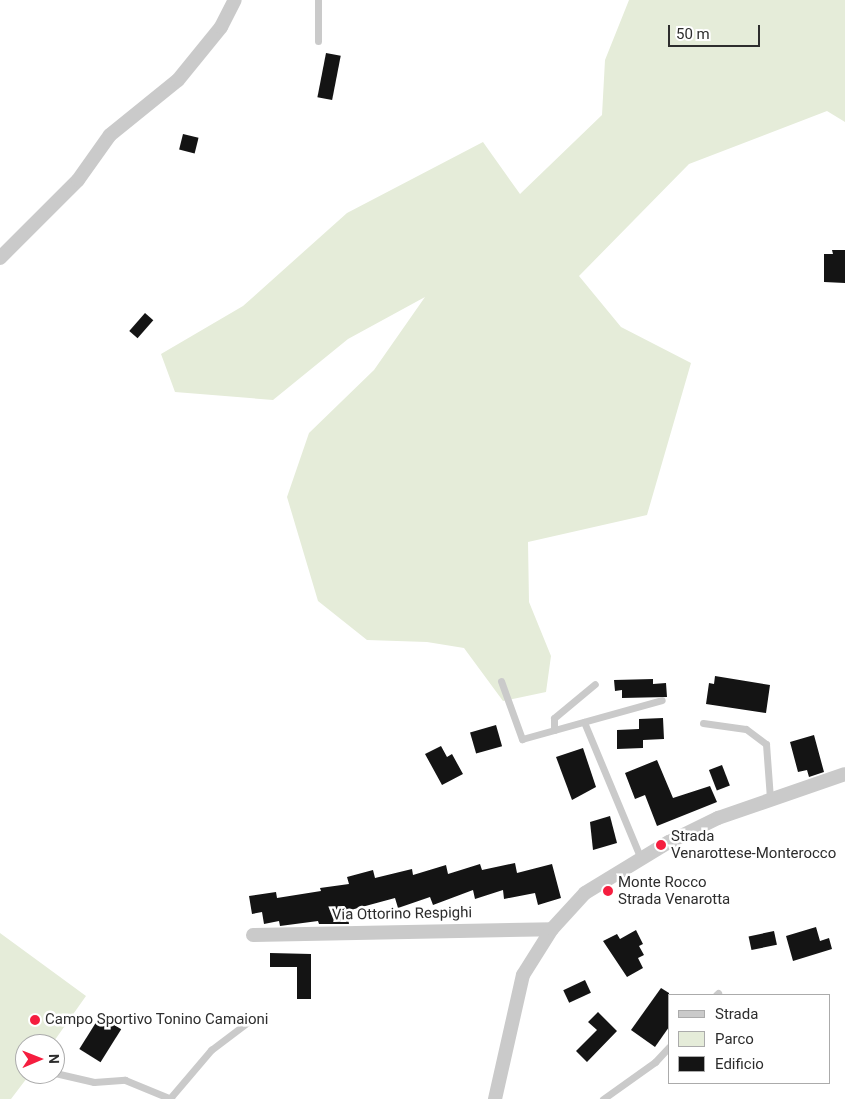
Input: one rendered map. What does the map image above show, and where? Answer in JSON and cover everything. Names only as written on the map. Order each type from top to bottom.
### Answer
[{"type":"street","points":[[0,258],[78,180],[110,135],[178,80],[221,27],[235,0]]},
{"type":"street","points":[[495,1099],[523,975],[552,929],[585,893],[641,859],[718,818],[770,798],[845,774]]},
{"type":"street","name":"Via Ottorino Respighi","points":[[253,935],[552,929]]},
{"type":"lane","points":[[318,0],[318,41]]},
{"type":"lane","points":[[501,681],[522,738],[662,700]]},
{"type":"lane","points":[[554,730],[554,718],[595,684]]},
{"type":"lane","points":[[584,722],[641,859]]},
{"type":"lane","points":[[703,723],[746,729],[766,744],[770,798]]},
{"type":"lane","points":[[65,1075],[94,1082],[125,1080],[171,1098],[211,1050],[248,1022]]},
{"type":"lane","points":[[603,1099],[655,1062],[668,1048]]},
{"type":"green space","points":[[629,0],[845,0],[845,122],[827,111],[689,164],[579,276],[621,327],[691,363],[647,515],[528,542],[529,602],[551,656],[546,692],[503,701],[464,648],[427,642],[367,640],[318,601],[287,497],[309,433],[374,370],[425,297],[348,339],[273,400],[175,392],[161,354],[243,306],[347,213],[483,142],[520,194],[602,115],[605,60]]},
{"type":"green space","name":"Campo Sportivo Tonino Camaioni","points":[[0,933],[86,996],[59,1034],[15,1034],[15,1084],[22,1084],[11,1099],[0,1099]]},
{"type":"building","points":[[326,53],[341,56],[332,100],[317,97]]},
{"type":"building","points":[[183,134],[199,138],[195,153],[179,150]]},
{"type":"building","points":[[832,250],[845,250],[845,283],[824,282],[824,254],[833,254]]},
{"type":"building","points":[[145,313],[153,320],[138,338],[129,331]]},
{"type":"building","points":[[715,676],[770,685],[766,713],[706,704],[709,683],[714,684]]},
{"type":"building","points":[[653,679],[653,684],[666,683],[667,697],[622,698],[622,690],[615,691],[614,680]]},
{"type":"building","points":[[663,718],[664,739],[643,740],[643,748],[617,749],[617,730],[639,729],[639,719]]},
{"type":"building","points":[[496,725],[502,746],[476,754],[470,732]]},
{"type":"building","points":[[814,735],[824,772],[809,777],[807,770],[798,772],[790,742]]},
{"type":"building","points":[[441,746],[447,757],[452,754],[463,774],[442,785],[425,754]]},
{"type":"building","points":[[583,748],[596,787],[572,800],[556,757]]},
{"type":"building","points":[[657,760],[673,798],[710,786],[717,802],[657,826],[645,795],[635,799],[625,773]]},
{"type":"building","points":[[722,765],[730,786],[717,791],[709,770]]},
{"type":"building","points":[[610,816],[617,843],[593,850],[590,822]]},
{"type":"building","points":[[515,863],[517,873],[552,864],[561,898],[538,905],[535,893],[504,899],[503,890],[475,899],[473,890],[433,905],[430,897],[398,908],[395,898],[347,911],[349,924],[319,924],[318,921],[280,926],[279,921],[264,924],[262,912],[252,914],[249,896],[276,892],[277,898],[321,891],[320,888],[349,884],[347,877],[373,870],[375,878],[412,869],[413,875],[446,865],[448,874],[480,864],[482,870]]},
{"type":"building","points":[[816,927],[820,941],[829,938],[832,949],[793,961],[786,936]]},
{"type":"building","points":[[636,930],[643,944],[639,946],[644,955],[638,958],[643,968],[627,977],[603,941],[617,934],[620,939]]},
{"type":"building","points":[[774,931],[777,945],[751,950],[749,936]]},
{"type":"building","points":[[270,953],[311,954],[311,999],[297,999],[297,967],[270,967]]},
{"type":"building","points":[[585,980],[591,993],[569,1003],[563,990]]},
{"type":"building","points":[[661,988],[669,993],[668,1028],[655,1047],[631,1030]]},
{"type":"building","points":[[598,1012],[617,1031],[587,1062],[576,1051],[597,1030],[588,1022]]},
{"type":"building","points":[[100,1016],[121,1029],[101,1062],[79,1049]]},
{"type":"place","name":"Strada Venarottese-Monterocco","points":[[661,845]]},
{"type":"place","name":"Monte Rocco Strada Venarotta","points":[[608,891]]},
{"type":"place","name":"Campo Sportivo Tonino Camaioni","points":[[35,1020]]}]
